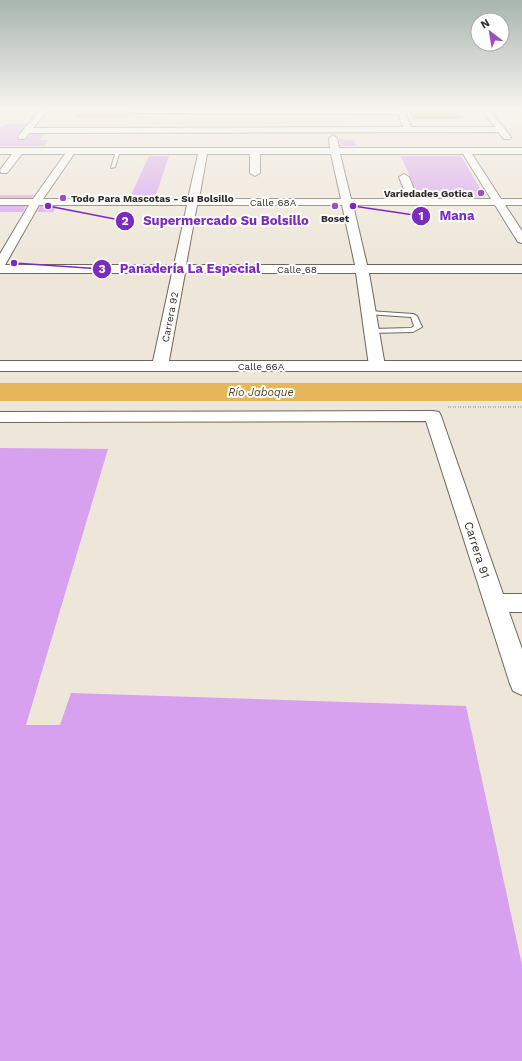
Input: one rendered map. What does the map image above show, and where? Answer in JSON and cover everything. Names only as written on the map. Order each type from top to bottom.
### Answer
[{"type":"street","points":[[4,171],[11,159]]},
{"type":"street","points":[[0,264],[36,202],[66,159]]},
{"type":"street","name":"Carrera 92","points":[[160,366],[201,159]]},
{"type":"street","points":[[255,159],[255,173]]},
{"type":"street","points":[[336,159],[362,269],[377,366]]},
{"type":"street","points":[[471,159],[522,240]]},
{"type":"street","points":[[404,177],[414,202]]},
{"type":"street","name":"Calle 68A","points":[[0,202],[522,202]]},
{"type":"street","name":"Calle 68","points":[[0,270],[522,269]]},
{"type":"street","name":"Calle 66A","points":[[0,366],[522,366]]},
{"type":"street","name":"Carrera 91","points":[[0,417],[433,416],[522,684]]},
{"type":"street","points":[[495,603],[522,603]]},
{"type":"lane","points":[[113,167],[116,159]]},
{"type":"lane","points":[[369,313],[411,314],[414,316],[418,327],[413,330],[372,331]]},
{"type":"building","points":[[148,159],[168,159],[155,198],[130,197]]},
{"type":"building","points":[[402,159],[462,159],[485,197],[419,198]]},
{"type":"building","points":[[0,195],[34,195],[32,198],[0,198]]},
{"type":"building","points":[[0,206],[26,206],[23,212],[0,212]]},
{"type":"building","points":[[40,206],[57,206],[53,212],[37,212]]},
{"type":"building","points":[[0,448],[108,449],[26,725],[60,725],[71,693],[466,706],[522,965],[522,1061],[0,1061]]},
{"type":"waterway","name":"Río Jaboque","points":[[0,392],[522,392]]},
{"type":"place","name":"Variedades Gotica","points":[[481,193]]},
{"type":"place","name":"Todo Para Mascotas - Su Bolsillo","points":[[63,198]]},
{"type":"place","name":"Supermercado Su Bolsillo","points":[[48,206]]},
{"type":"place","name":"Boset","points":[[335,206]]},
{"type":"place","name":"Mana","points":[[353,206]]},
{"type":"place","name":"Panadería La Especial","points":[[14,263]]}]
